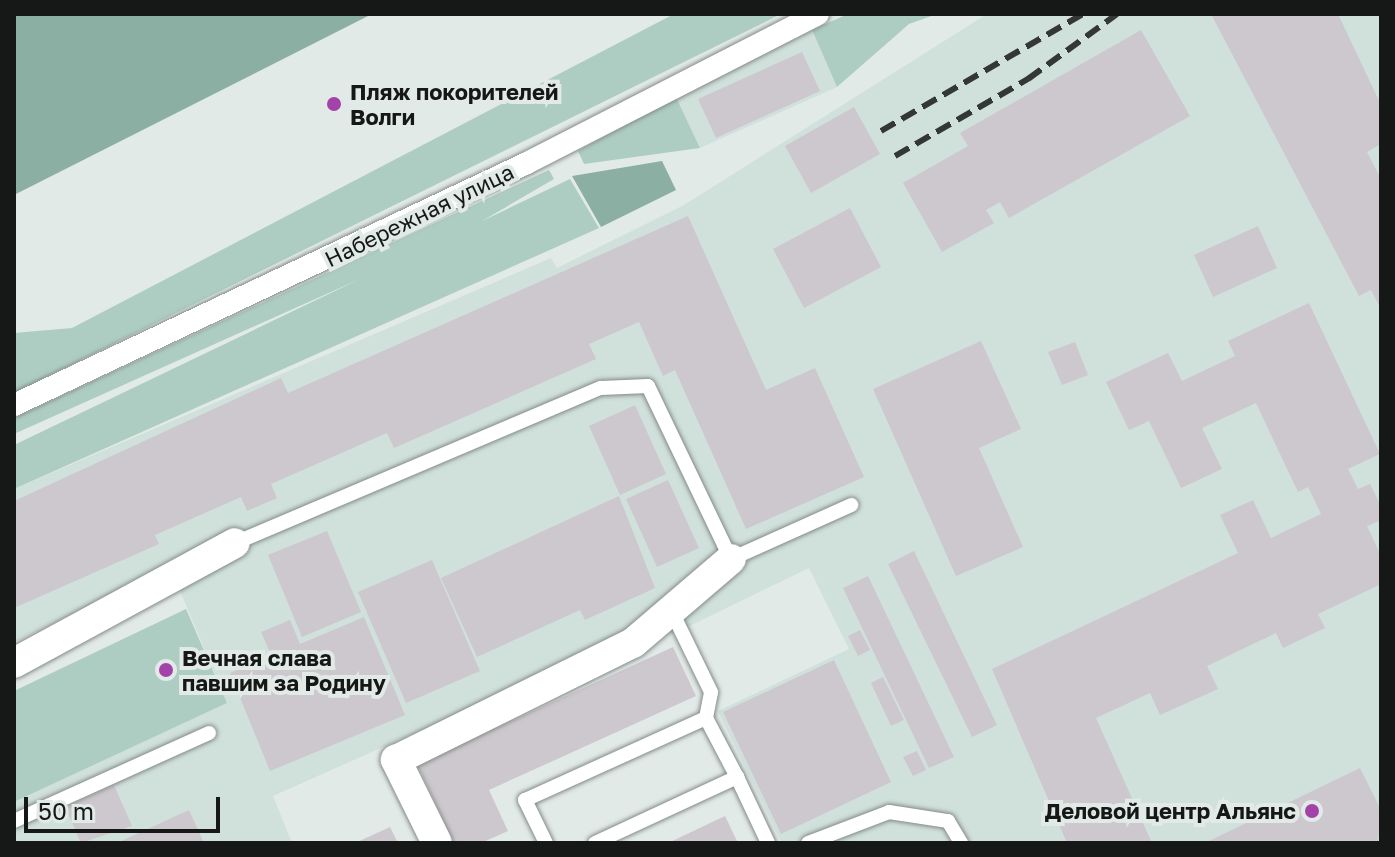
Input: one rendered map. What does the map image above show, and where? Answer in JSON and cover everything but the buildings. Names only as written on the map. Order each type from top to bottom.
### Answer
[{"type":"street","name":"Набережная улица","points":[[14,405],[512,170],[818,14]]},
{"type":"street","points":[[14,663],[235,543]]},
{"type":"street","points":[[437,843],[396,760],[633,643],[731,559]]},
{"type":"lane","points":[[235,543],[601,388],[648,386],[731,559],[851,505]]},
{"type":"lane","points":[[671,610],[711,692],[706,718],[768,843]]},
{"type":"lane","points":[[546,843],[525,800],[706,718]]},
{"type":"lane","points":[[14,821],[209,733]]},
{"type":"lane","points":[[595,843],[737,777]]},
{"type":"lane","points":[[808,843],[889,812],[948,821],[961,843]]},
{"type":"shaded area","points":[[14,14],[372,14],[14,195]]},
{"type":"shaded area","points":[[674,14],[781,14],[14,393],[14,333],[72,328]]},
{"type":"shaded area","points":[[848,14],[937,14],[909,24],[837,87],[812,30]]},
{"type":"shaded area","points":[[987,14],[1381,14],[1381,843],[782,843],[718,711],[849,649],[809,568],[673,634],[662,611],[612,645],[273,796],[292,843],[14,843],[14,802],[227,703],[171,569],[14,642],[14,489],[551,258],[557,268],[684,205]]},
{"type":"shaded area","points":[[812,30],[837,87],[700,148],[676,97]]},
{"type":"shaded area","points":[[676,97],[700,148],[584,164],[578,151]]},
{"type":"shaded area","points":[[662,161],[676,190],[601,227],[572,176]]},
{"type":"shaded area","points":[[549,170],[554,179],[482,221],[570,179],[599,228],[14,489],[14,445],[360,279],[14,434],[14,418]]},
{"type":"shaded area","points":[[186,609],[227,703],[14,802],[14,691]]},
{"type":"railway","points":[[881,131],[1083,14]]},
{"type":"railway","points":[[895,156],[1028,79],[1117,14]]},
{"type":"place","name":"Пляж покорителей Волги","points":[[334,104]]},
{"type":"place","name":"Вечная слава павшим за Родину","points":[[166,670]]},
{"type":"place","name":"Деловой центр Альянс","points":[[1312,811]]}]
